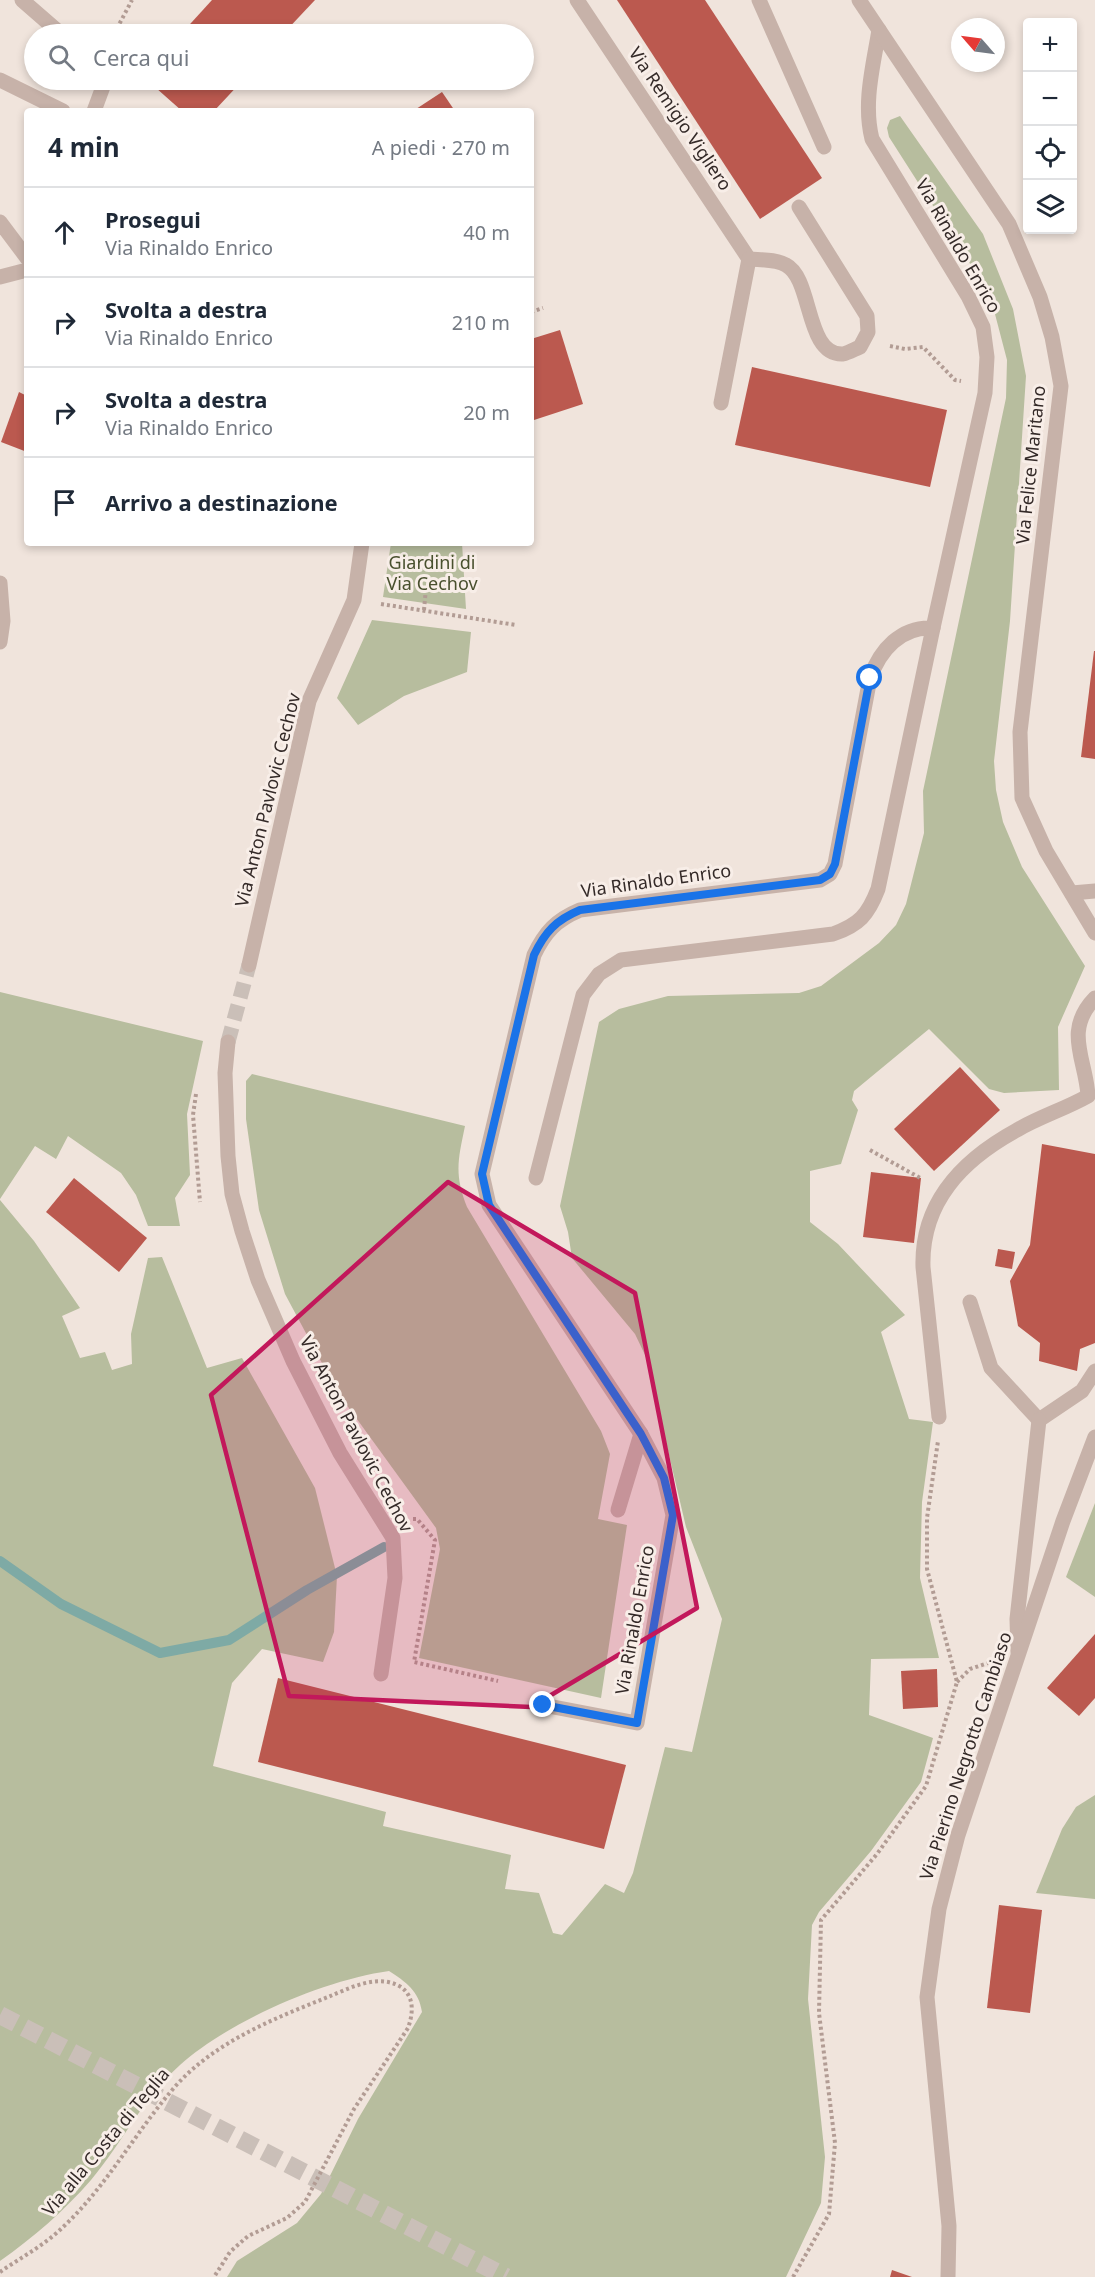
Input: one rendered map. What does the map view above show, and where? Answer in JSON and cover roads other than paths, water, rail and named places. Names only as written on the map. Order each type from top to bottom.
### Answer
[{"type":"street","points":[[22,0],[50,24]]},
{"type":"street","name":"Via Remigio Vigliero","points":[[577,0],[749,259]]},
{"type":"street","points":[[759,0],[824,147]]},
{"type":"street","name":"Via Felice Maritano","points":[[859,0],[1009,224],[1040,297],[1052,337],[1060,386],[1020,732],[1022,798],[1046,851],[1095,933]]},
{"type":"street","name":"Via Rinaldo Enrico","points":[[536,1178],[583,995],[599,974],[621,960],[832,934],[854,927],[872,907],[878,889],[985,384],[987,357],[983,327],[968,296],[872,139],[867,119],[868,95],[879,30]]},
{"type":"street","points":[[1,84],[56,108]]},
{"type":"street","points":[[95,108],[102,90]]},
{"type":"street","points":[[722,403],[749,259],[786,264],[796,273],[819,338],[828,350],[842,354],[860,347],[868,332],[867,316],[799,207]]},
{"type":"street","points":[[0,222],[24,254]]},
{"type":"street","points":[[0,278],[24,271]]},
{"type":"street","name":"Via Anton Pavlovic Cechov","points":[[249,965],[309,701],[354,600],[362,546]]},
{"type":"street","points":[[0,583],[3,621],[0,642]]},
{"type":"street","name":"Via Rinaldo Enrico","points":[[543,1705],[637,1723],[673,1515],[664,1478],[641,1434],[489,1205],[484,1189],[482,1174],[534,955],[542,938],[554,922],[580,910],[820,880],[830,874],[835,864],[870,678],[875,664],[894,641],[907,632],[921,627],[933,628]]},
{"type":"street","points":[[1072,893],[1095,891]]},
{"type":"street","points":[[939,1417],[923,1242],[929,1218],[942,1194],[962,1169],[993,1144],[1018,1129],[1092,1100],[1076,1042],[1083,1015],[1095,998]]},
{"type":"street","name":"Via Anton Pavlovic Cechov","points":[[228,1042],[225,1073],[232,1194],[258,1280],[293,1361],[340,1453],[393,1538],[395,1578],[381,1674]]},
{"type":"street","points":[[970,1302],[991,1368],[1039,1420],[1017,1619],[1018,1658]]},
{"type":"street","points":[[1039,1420],[1082,1391],[1095,1371]]},
{"type":"street","points":[[618,1510],[641,1434]]},
{"type":"street","name":"Via Pierino Negrotto Cambiaso","points":[[948,2277],[949,2226],[927,1997],[939,1909],[958,1835],[1063,1521],[1095,1437]]},
{"type":"waterway","points":[[0,1561],[61,1604],[160,1653],[229,1640],[307,1590],[384,1547]]},
{"type":"tunnel","points":[[228,1042],[249,965]]},
{"type":"tunnel","points":[[0,2015],[506,2277]]},
{"type":"park label","name":"Giardini di Via Cechov","points":[[432,573]]}]
